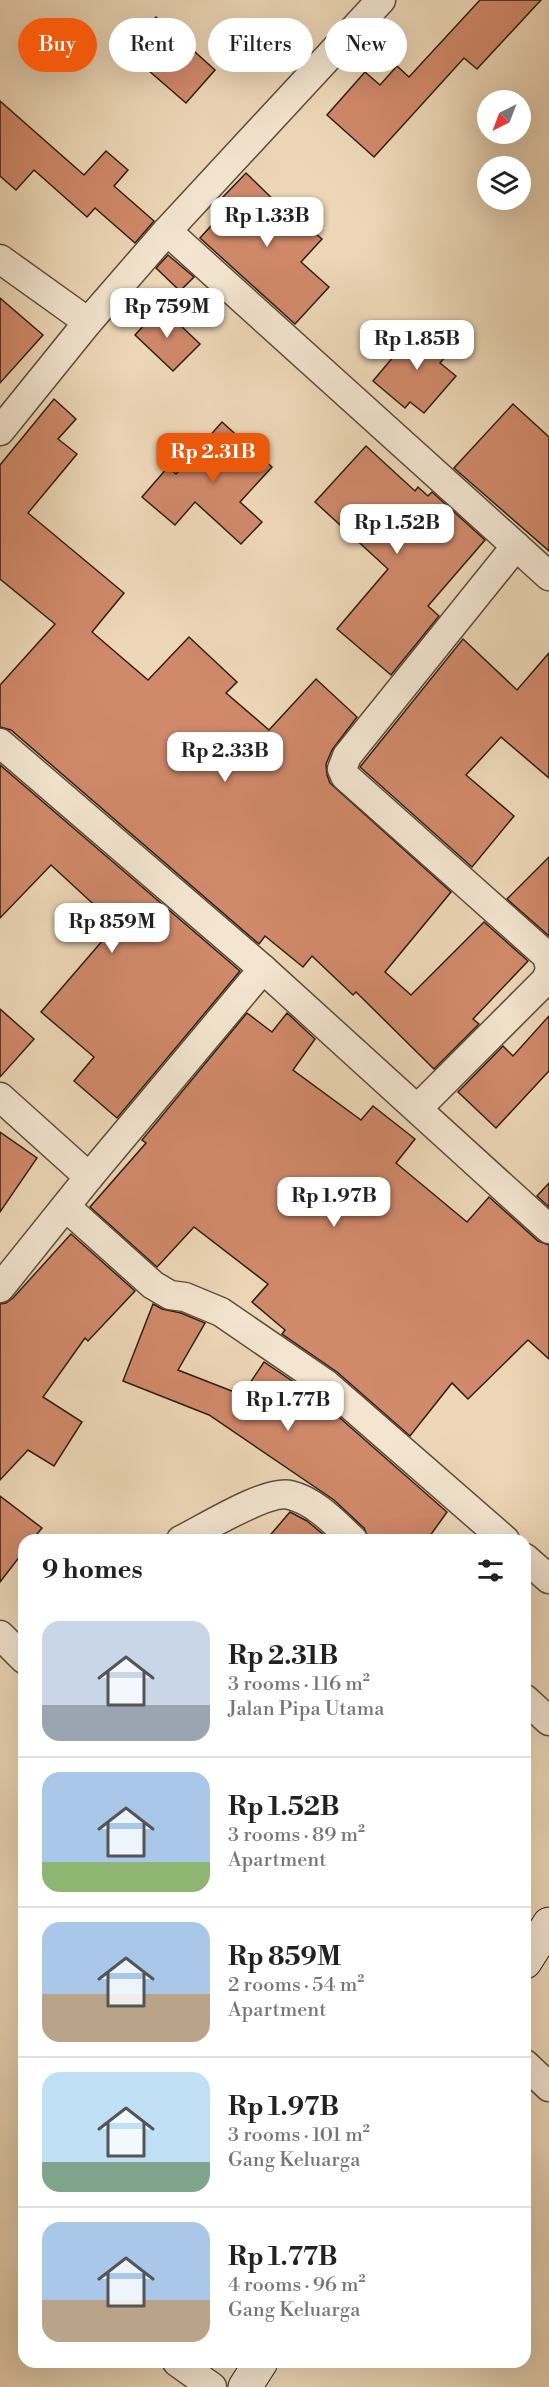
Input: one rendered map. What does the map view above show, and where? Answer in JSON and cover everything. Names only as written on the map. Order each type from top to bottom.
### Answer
[{"type":"street","points":[[0,431],[88,322],[167,231],[381,0]]},
{"type":"street","points":[[167,231],[549,576]]},
{"type":"street","points":[[0,259],[88,322]]},
{"type":"street","points":[[516,546],[347,756],[342,769],[345,776],[547,956],[549,964]]},
{"type":"street","points":[[0,743],[263,969],[549,1229]]},
{"type":"street","points":[[0,1288],[89,1177],[263,969]]},
{"type":"street","points":[[418,1108],[545,981],[549,973]]},
{"type":"street","points":[[0,1097],[89,1177]]},
{"type":"street","points":[[66,1207],[153,1285],[220,1312],[326,1384],[498,1534]]},
{"type":"street","points":[[192,1534],[238,1510],[277,1494],[290,1495],[309,1502],[346,1534]]},
{"type":"street","points":[[531,1563],[549,1579]]},
{"type":"street","points":[[0,1635],[18,1653]]},
{"type":"street","points":[[531,1704],[549,1721]]},
{"type":"street","points":[[531,1952],[549,1924]]},
{"type":"street","points":[[531,2070],[549,2087]]},
{"type":"street","points":[[185,2368],[212,2387]]},
{"type":"street","points":[[245,2387],[257,2368]]},
{"type":"building","points":[[480,0],[541,0],[477,69],[464,58],[374,157],[327,115],[365,72],[380,85],[392,72],[404,72],[409,77]]},
{"type":"building","points":[[196,53],[208,64],[208,72],[213,72],[186,103],[150,72],[196,72]]},
{"type":"building","points":[[0,101],[84,175],[106,151],[128,170],[114,186],[154,221],[135,243],[95,208],[87,217],[34,170],[16,190],[0,176]]},
{"type":"building","points":[[246,173],[284,210],[286,208],[322,239],[301,262],[329,287],[295,324],[200,238],[230,205],[222,198]]},
{"type":"building","points":[[168,255],[194,277],[180,291],[156,268]]},
{"type":"building","points":[[0,298],[43,335],[0,383]]},
{"type":"building","points":[[161,307],[200,344],[173,371],[135,335]]},
{"type":"building","points":[[421,324],[452,349],[440,363],[456,376],[424,413],[410,402],[405,408],[373,381]]},
{"type":"building","points":[[54,399],[76,419],[58,439],[77,454],[28,513],[124,593],[92,632],[148,680],[189,637],[237,682],[226,693],[269,730],[316,679],[357,717],[332,750],[326,764],[330,783],[451,892],[385,972],[411,995],[484,922],[528,961],[473,1019],[479,1024],[434,1069],[356,992],[353,995],[312,956],[303,967],[265,936],[259,944],[11,730],[0,727],[0,685],[55,624],[0,579],[0,465]]},
{"type":"building","points":[[513,404],[549,437],[549,551],[454,468]]},
{"type":"building","points":[[222,422],[272,467],[240,502],[262,522],[241,544],[195,502],[175,525],[142,497],[168,467],[176,474]]},
{"type":"building","points":[[366,446],[415,491],[418,487],[428,496],[432,492],[485,540],[428,606],[439,616],[391,675],[337,629],[388,569],[315,502]]},
{"type":"building","points":[[463,639],[517,690],[549,653],[549,778],[501,737],[466,775],[514,816],[472,867],[360,767]]},
{"type":"building","points":[[0,765],[240,971],[117,1118],[74,1081],[94,1057],[41,1012],[116,925],[51,865],[0,918]]},
{"type":"building","points":[[549,857],[549,936],[507,899]]},
{"type":"building","points":[[0,1009],[34,1039],[0,1077]]},
{"type":"building","points":[[247,1013],[272,1032],[287,1013],[315,1039],[293,1070],[361,1120],[373,1106],[415,1139],[396,1163],[467,1222],[489,1197],[538,1241],[549,1245],[549,1359],[528,1340],[468,1399],[452,1383],[410,1436],[337,1372],[282,1334],[285,1330],[252,1302],[268,1284],[194,1227],[157,1267],[90,1207],[146,1143],[142,1140]]},
{"type":"building","points":[[549,1016],[549,1071],[496,1128],[458,1092],[503,1046],[513,1056]]},
{"type":"building","points":[[0,1132],[37,1158],[0,1212]]},
{"type":"building","points":[[549,1183],[549,1207],[537,1196]]},
{"type":"building","points":[[71,1234],[135,1291],[88,1341],[85,1338],[43,1397],[82,1422],[54,1466],[28,1450],[0,1480],[0,1304],[13,1298]]},
{"type":"building","points":[[153,1304],[162,1309],[181,1313],[205,1323],[178,1370],[242,1395],[264,1362],[316,1397],[447,1512],[431,1534],[366,1534],[364,1528],[334,1500],[209,1415],[123,1381]]},
{"type":"building","points":[[0,1496],[42,1528],[37,1534],[18,1534],[18,1559],[0,1582]]},
{"type":"building","points":[[290,1512],[307,1521],[323,1534],[271,1534]]}]
